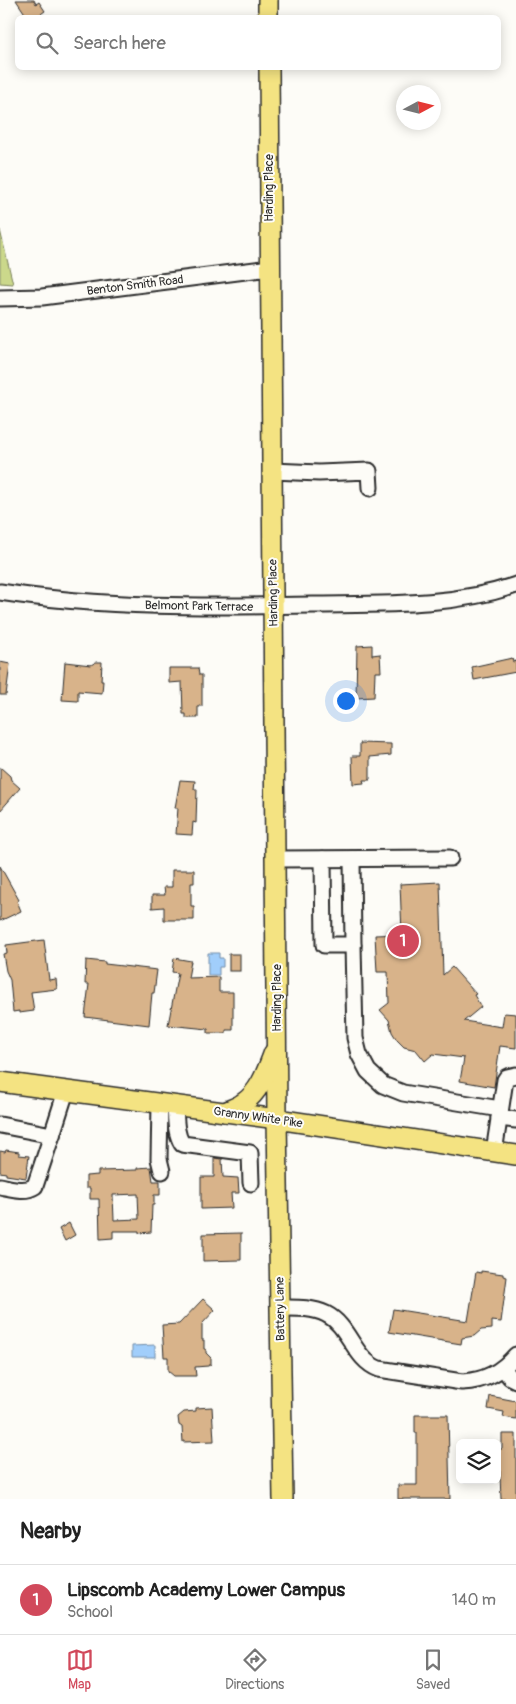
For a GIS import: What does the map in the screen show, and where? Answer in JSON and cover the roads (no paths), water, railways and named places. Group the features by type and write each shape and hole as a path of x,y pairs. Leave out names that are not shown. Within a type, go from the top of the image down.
{"main road":[{"path":"268,0 268,15"},
{"name":"Harding Place","path":"269,70 277,1119"},
{"path":"226,1112 244,1103 253,1094 265,1075 277,1044"},
{"name":"Granny White Pike","path":"0,1082 277,1119 516,1155"},
{"name":"Battery Lane","path":"277,1119 283,1499"}],"street":[{"name":"Benton Smith Road","path":"0,298 42,297 270,268"},
{"path":"272,471 319,474 369,471 370,488"},
{"name":"Belmont Park Terrace","path":"0,592 58,600 122,605 169,607 273,606 422,603 453,600 496,592 516,585"},
{"path":"276,859 450,858"},
{"path":"323,859 324,945 353,945"},
{"path":"352,859 355,1038 359,1054 368,1070 384,1085 403,1093 500,1114 516,1120"},
{"path":"494,1152 505,1080 507,1076 516,1075"},
{"path":"0,1186 25,1190 35,1186 66,1091"},
{"path":"162,1171 159,1159 168,1104"},
{"path":"168,1104 182,1144 250,1153 251,1183"},
{"path":"0,1125 52,1135"},
{"path":"280,1308 312,1309 332,1317 340,1325 362,1358 379,1369 462,1382 481,1380 503,1368 516,1355"},
{"path":"503,1368 510,1377 516,1380"}],"water":[{"path":"208,953 219,953 219,958 223,958 223,967 219,967 219,975 208,975"},
{"path":"155,1345 155,1357 132,1357 132,1346"}],"place":[{"name":"Lipscomb Academy Lower Campus","path":"403,941"}]}
